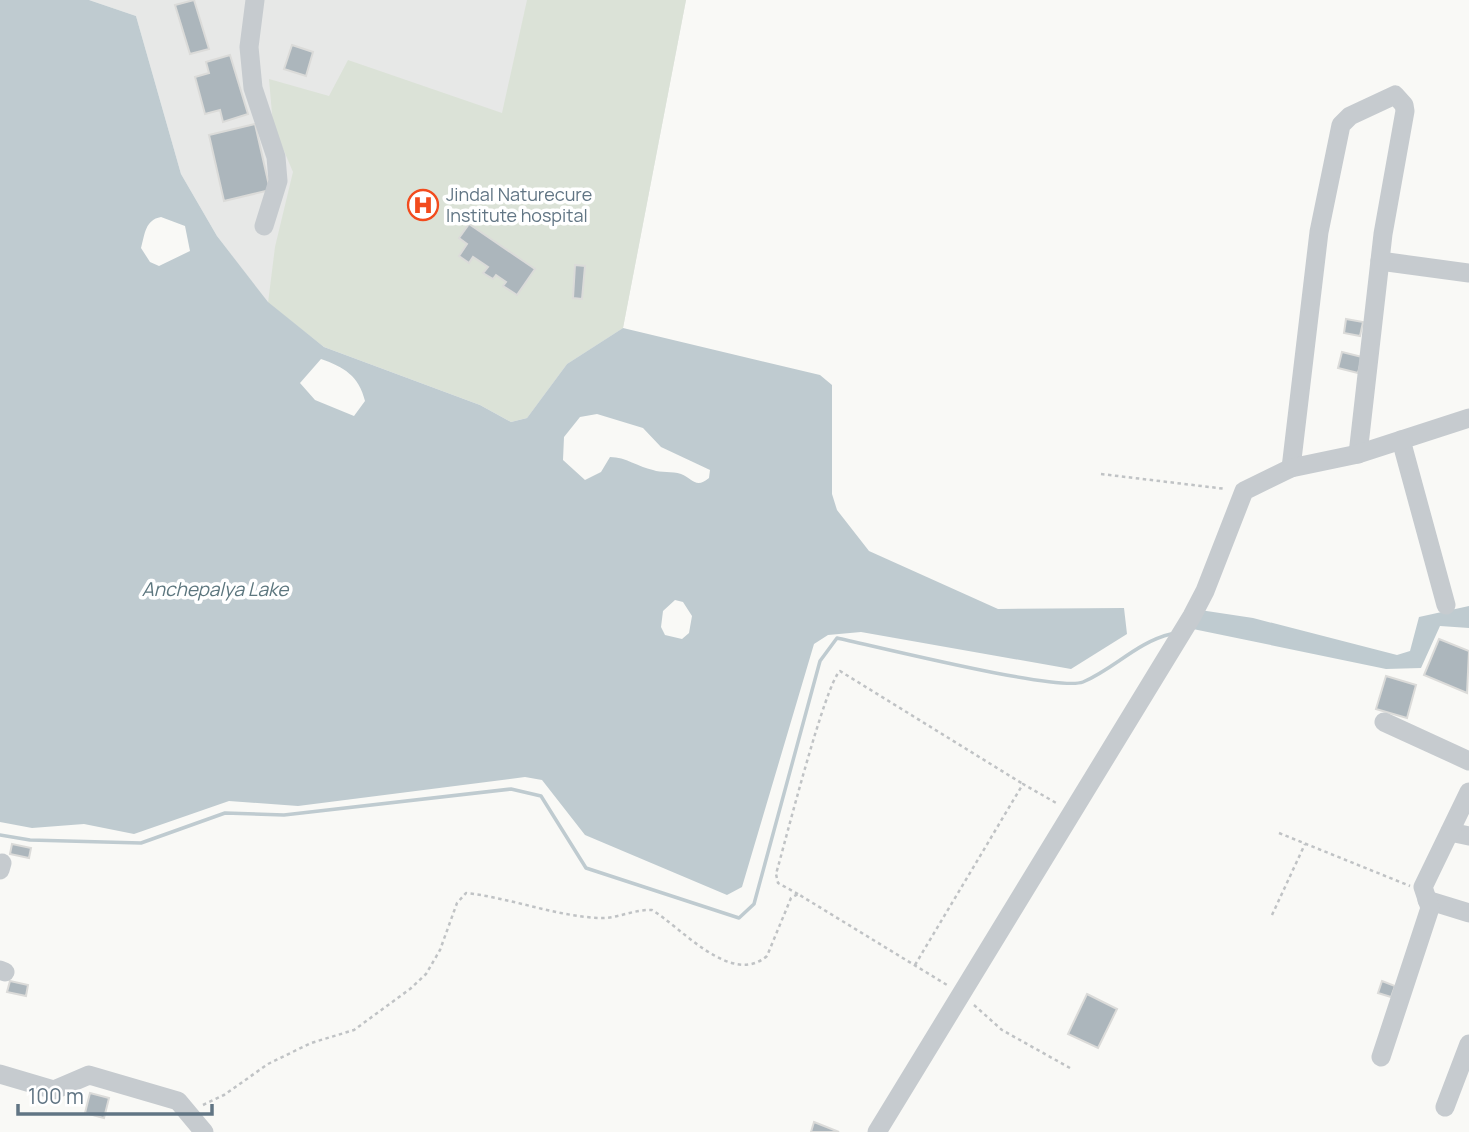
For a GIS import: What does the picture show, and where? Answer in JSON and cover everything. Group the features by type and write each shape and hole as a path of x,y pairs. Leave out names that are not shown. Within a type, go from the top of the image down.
{"street":[{"path":"255,0 249,47 253,88 276,157 278,181 264,226"},
{"path":"1291,468 1319,232 1341,125 1350,116 1395,95 1404,105 1405,111 1380,261 1358,454"},
{"path":"1380,261 1469,273"},
{"path":"877,1132 1182,632 1205,591 1244,491 1291,468 1358,454 1469,418"},
{"path":"1401,440 1446,604"},
{"path":"1384,722 1469,761"},
{"path":"1425,895 1460,834 1469,792"},
{"path":"1425,895 1469,913"},
{"path":"1381,1057 1430,908 1425,895"},
{"path":"1445,1107 1469,1044"},
{"path":"0,1074 54,1090 89,1075 178,1101 204,1132"}],"path":[{"path":"1101,474 1244,491"},
{"path":"1070,1068 1002,1030 961,994 778,883 776,874 825,703 840,671 1073,812"},
{"path":"915,965 1023,783"},
{"path":"1279,833 1425,895"},
{"path":"1272,915 1305,844"},
{"path":"187,1113 224,1095 268,1064 311,1043 354,1030 384,1009 426,974 440,950 457,903 466,893 592,917 652,910 710,954 739,964 760,962 767,956 791,898 798,894"}],"shaded area":[{"name":"Jindal Naturecure Institute hospital","path":"89,0 686,0 623,328 567,364 527,418 268,303 217,236 181,174 136,16"},
{"name":"Jindal Naturecure Institute hospital","path":"527,0 686,0 623,328 567,364 527,418 511,422 480,405 324,347 268,303 275,247 293,172 273,125 269,79 329,96 348,60 502,113"}],"water":[{"name":"Anchepalya Lake","path":"0,0 89,0 136,16 181,174 217,236 268,302 324,347 480,405 511,422 527,418 567,364 623,328 820,375 832,385 832,494 837,510 869,551 998,609 1124,608 1127,634 1071,669 861,632 828,635 814,644 742,887 727,895 585,835 542,780 525,777 298,806 229,801 134,834 84,824 32,828 0,822","holes":["161,217 185,226 190,251 159,266 150,262 141,248 146,228","321,359 337,365 355,379 365,401 354,416 315,400 300,383","597,414 643,428 661,447 710,470 709,478 698,483 681,474 656,471 610,457 601,472 585,480 563,460 564,437 580,417","675,600 683,602 692,616 689,633 682,639 665,635 661,627 663,611"]},
{"path":"1469,606 1469,628 1440,626 1421,668 1386,669 1193,629 1200,610 1253,618 1397,655 1410,651 1419,617"}],"building":[{"path":"194,0 209,49 190,54 175,5"},
{"path":"292,45 313,52 306,76 284,69"},
{"path":"230,55 248,114 223,122 220,110 205,114 195,77 209,73 206,62"},
{"path":"255,124 270,190 224,201 209,135"},
{"path":"469,224 535,269 517,295 503,286 506,282 496,275 493,279 483,273 488,267 473,257 469,263 459,256 467,244 459,238"},
{"path":"575,265 585,266 582,299 573,298"},
{"path":"1346,319 1363,322 1360,336 1344,333"},
{"path":"1342,352 1362,357 1358,373 1338,368"},
{"path":"1439,639 1469,651 1467,693 1424,675"},
{"path":"1386,676 1416,685 1407,718 1376,709"},
{"path":"12,844 31,848 29,858 10,854"},
{"path":"10,981 28,985 26,996 7,992"},
{"path":"1382,981 1395,986 1391,997 1378,993"},
{"path":"1087,994 1117,1009 1098,1048 1068,1034"},
{"path":"90,1093 109,1098 104,1118 85,1113"},
{"path":"814,1122 839,1132 811,1132"}],"waterway":[{"path":"0,835 30,840 141,843 225,813 284,815 511,789 541,796 586,868 739,918 754,904 820,661 837,638 1004,675 1067,683 1083,682 1094,677 1136,649 1171,634"}],"place":[{"name":"Jindal Naturecure Institute hospital","path":"423,205"}]}
